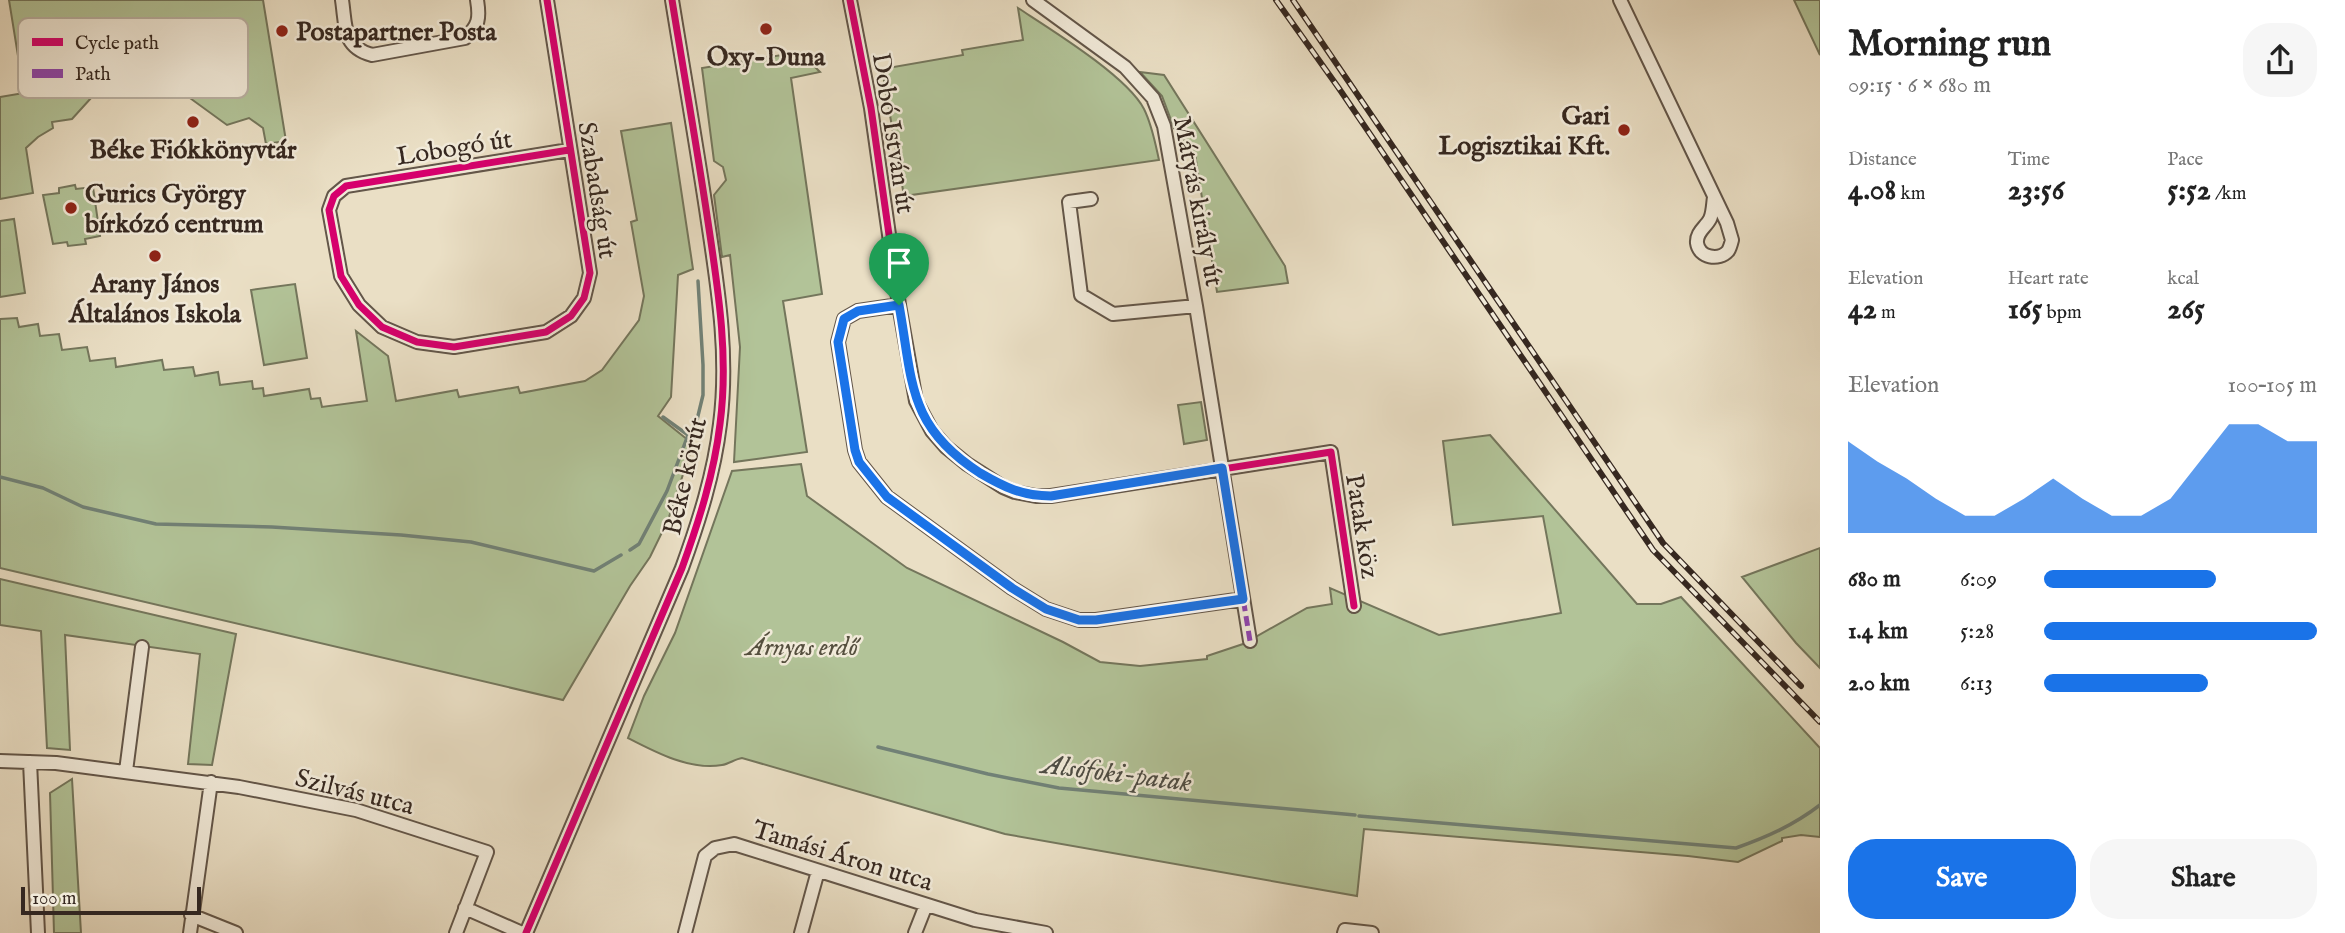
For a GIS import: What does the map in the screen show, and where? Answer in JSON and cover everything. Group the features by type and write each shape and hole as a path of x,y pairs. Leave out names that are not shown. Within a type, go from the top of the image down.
{"street":[{"path":"342,0 348,40 359,51 372,55 465,38 475,29 478,7"},
{"name":"Szabadság út","path":"346,186 334,196 329,210 341,276 359,304 382,327 416,342 454,347 545,331 571,316 584,298 590,273 548,0"},
{"name":"Béke körút","path":"524,933 682,568 704,506 720,422 723,376 722,315 672,0"},
{"name":"Dobó István út","path":"850,0 871,108 899,305 916,401 923,418 946,447 1003,487 1023,495 1051,496 1331,452"},
{"name":"Mátyás király út","path":"1033,0 1125,67 1153,98 1164,126 1250,641"},
{"path":"1620,0 1714,197"},
{"name":"Lobogó út","path":"346,186 569,150"},
{"path":"1091,199 1069,202 1082,295 1113,314 1196,306"},
{"path":"899,305 858,311 844,319 838,342 855,450 866,472 887,497 1012,588 1046,609 1064,616 1096,620 1243,599"},
{"name":"Patak köz","path":"1331,452 1354,606"},
{"path":"126,771 142,647"},
{"name":"Szilvás utca","path":"0,761 126,771 211,782 356,810 487,852 466,908"},
{"path":"30,762 38,933"},
{"path":"190,933 211,782"},
{"name":"Tamási Áron utca","path":"685,933 705,856 715,848 734,845 975,920 1016,930 1046,933"},
{"path":"801,933 818,871"},
{"path":"915,933 926,905"},
{"path":"456,933 466,908 524,933"},
{"path":"191,915 236,933"},
{"path":"1344,931 1372,933"}],"green space":[{"path":"9,0 263,0 286,141 266,144 263,128 249,118 227,125 190,98 248,98 248,18 18,18 18,56"},
{"path":"1794,0 1820,0 1820,55"},
{"path":"1018,8 1087,54 1135,96 1149,121 1159,160 904,196 882,69 963,55 962,50 1023,40"},
{"path":"800,52 820,72 791,78 822,294 783,301 807,452 734,462 740,347 730,255 722,257 714,195 726,180 723,167 714,161 702,68"},
{"path":"1140,72 1164,75 1285,266 1288,283 1217,292 1195,154 1174,128 1162,96"},
{"path":"18,94 18,98 91,98 72,119 52,122 53,128 26,148 33,193 0,199 0,97"},
{"path":"671,123 693,269 678,275 671,397 658,416 693,444 668,520 650,557 563,700 0,568 0,319 17,318 19,327 38,324 40,336 59,334 62,350 87,347 90,361 115,358 116,367 162,360 164,370 193,367 195,376 218,372 220,385 252,381 253,389 263,388 264,396 309,389 311,399 320,398 322,407 367,401 356,331 388,356 396,401 457,390 459,397 518,387 520,393 585,381 602,370 639,320 644,296 631,222 637,220 621,131"},
{"name":"Gurics György bírkózó centrum","path":"75,185 76,189 93,187 100,236 85,239 86,244 53,244 43,195 59,193 59,188"},
{"path":"14,219 25,293 0,297 0,221"},
{"path":"295,284 307,358 264,365 251,290"},
{"path":"1201,402 1207,440 1184,444 1178,405"},
{"name":"Árnyas erdő","path":"1490,435 1637,604 1661,604 1681,597 1820,748 1820,837 1801,835 1782,838 1782,841 1738,862 1364,829 1357,896 1005,834 742,758 710,766 686,763 628,738 644,696 675,633 732,471 801,464 807,496 907,568 1100,662 1140,666 1207,659 1207,656 1243,644 1307,608 1332,604 1330,588 1439,635 1561,613 1543,516 1453,525 1443,441"},
{"path":"1820,548 1820,668 1742,577"},
{"path":"0,579 236,634 212,765 188,764 200,654 65,635 70,750 47,748 41,631 0,625"},
{"path":"72,779 81,933 54,933 50,793"}],"waterway":[{"path":"630,550 639,544 667,491 688,435 696,424 703,395 698,281"},
{"path":"663,417 688,435"},
{"path":"0,477 43,488 83,507 156,524 272,527 471,542 594,571 621,555"},
{"name":"Alsófoki-patak","path":"878,747 1059,788 1355,815"},
{"name":"Alsófoki-patak","path":"1359,816 1736,848 1780,830 1820,805"}],"railway":[{"path":"1276,0 1653,550 1820,722"},
{"path":"1293,0 1663,543 1801,686"}],"marked path":[{"path":"899,305 858,311 844,319 838,342 855,450 859,462 887,497 1012,588 1046,609 1079,620 1096,620 1243,599"},
{"path":"1222,468 1250,641"}],"cycle path":[{"path":"547,0 590,273 584,298 571,316 546,332 454,347 417,342 382,327 359,305 341,276 329,210 334,196 346,186 569,150"},
{"path":"526,933 682,568 705,497 717,443 723,373 719,297 672,0"},
{"path":"850,0 871,108 899,305 916,401 932,431 967,464 1003,487 1036,496 1051,496 1331,452 1354,606"}],"place":[{"name":"Oxy-Duna","path":"766,29"},
{"name":"Postapartner Posta","path":"282,31"},
{"name":"Béke Fiókkönyvtár","path":"193,122"},
{"name":"Gari Logisztikai Kft.","path":"1624,130"},
{"name":"Gurics György bírkózó centrum","path":"71,208"},
{"name":"Arany János Általános Iskola","path":"155,256"}],"route":[{"path":"899,305 916,401 923,418 946,447 1003,487 1023,495 1051,496 1222,468 1243,599 1096,620 1079,620 1064,616 1046,609 1012,588 887,497 859,462 855,450 838,342 844,319 858,311 899,305"}]}
